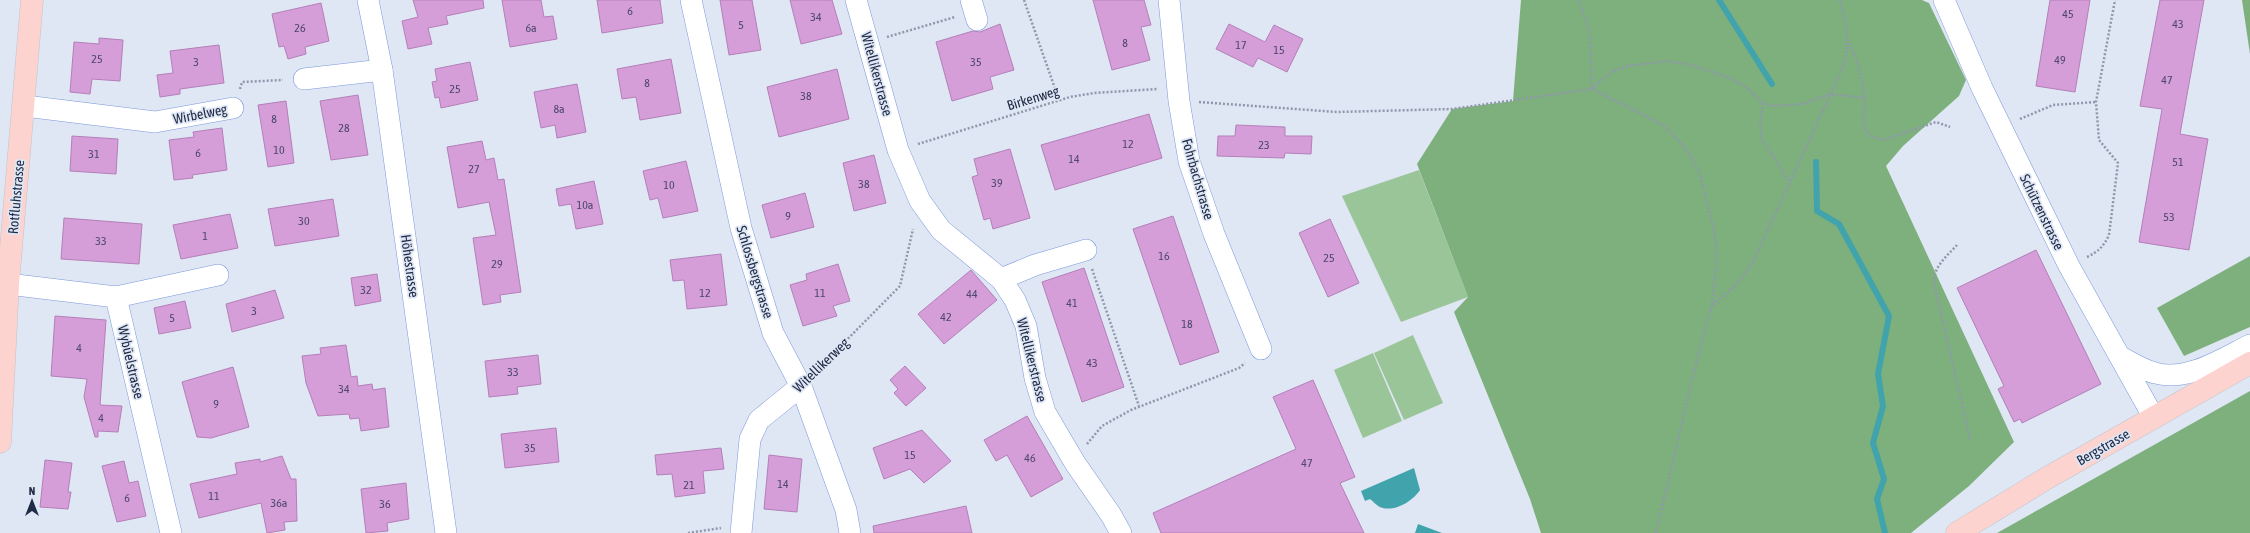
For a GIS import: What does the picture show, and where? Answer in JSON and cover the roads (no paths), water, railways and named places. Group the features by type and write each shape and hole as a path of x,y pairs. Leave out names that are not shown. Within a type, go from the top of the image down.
{"main road":[{"name":"Rotfluhstrasse","path":"0,442 8,284 25,106 32,0"},
{"name":"Bergstrasse","path":"1957,533 2033,487 2250,363"}],"street":[{"name":"Höhestrasse","path":"368,0 382,70 446,533"},
{"name":"Schlossbergstrasse","path":"690,0 741,228 773,333 801,386 846,510 850,533"},
{"name":"Witellikerstrasse","path":"856,0 898,150 920,201 941,230 1001,279 1016,300 1026,326 1035,378 1044,412 1078,467 1111,515 1121,533"},
{"path":"971,0 977,20"},
{"name":"Fohrbachstrasse","path":"1169,0 1178,94 1189,161 1214,234 1261,349"},
{"name":"Schützenstrasse","path":"1944,0 1982,88 2069,266 2154,418"},
{"path":"304,79 382,70"},
{"name":"Wirbelweg","path":"25,106 155,122 233,108"},
{"path":"1001,279 1035,264 1086,250"},
{"path":"8,284 116,297 218,275"},
{"name":"Wybüelstrasse","path":"116,297 171,533"},
{"path":"2121,357 2155,373 2175,376 2216,362 2250,345"},
{"name":"Witellikerweg","path":"741,529 747,482 750,439 759,420 801,386"}],"water":[{"path":"1414,468 1420,490 1408,502 1397,507 1385,508 1379,506 1370,499 1365,501 1361,491"},
{"path":"1418,524 1442,533 1415,533"}],"waterway":[{"path":"1719,0 1772,84"},
{"path":"1816,162 1817,211 1839,224 1889,316 1878,374 1883,406 1873,443 1884,479 1877,499 1885,533"}]}
